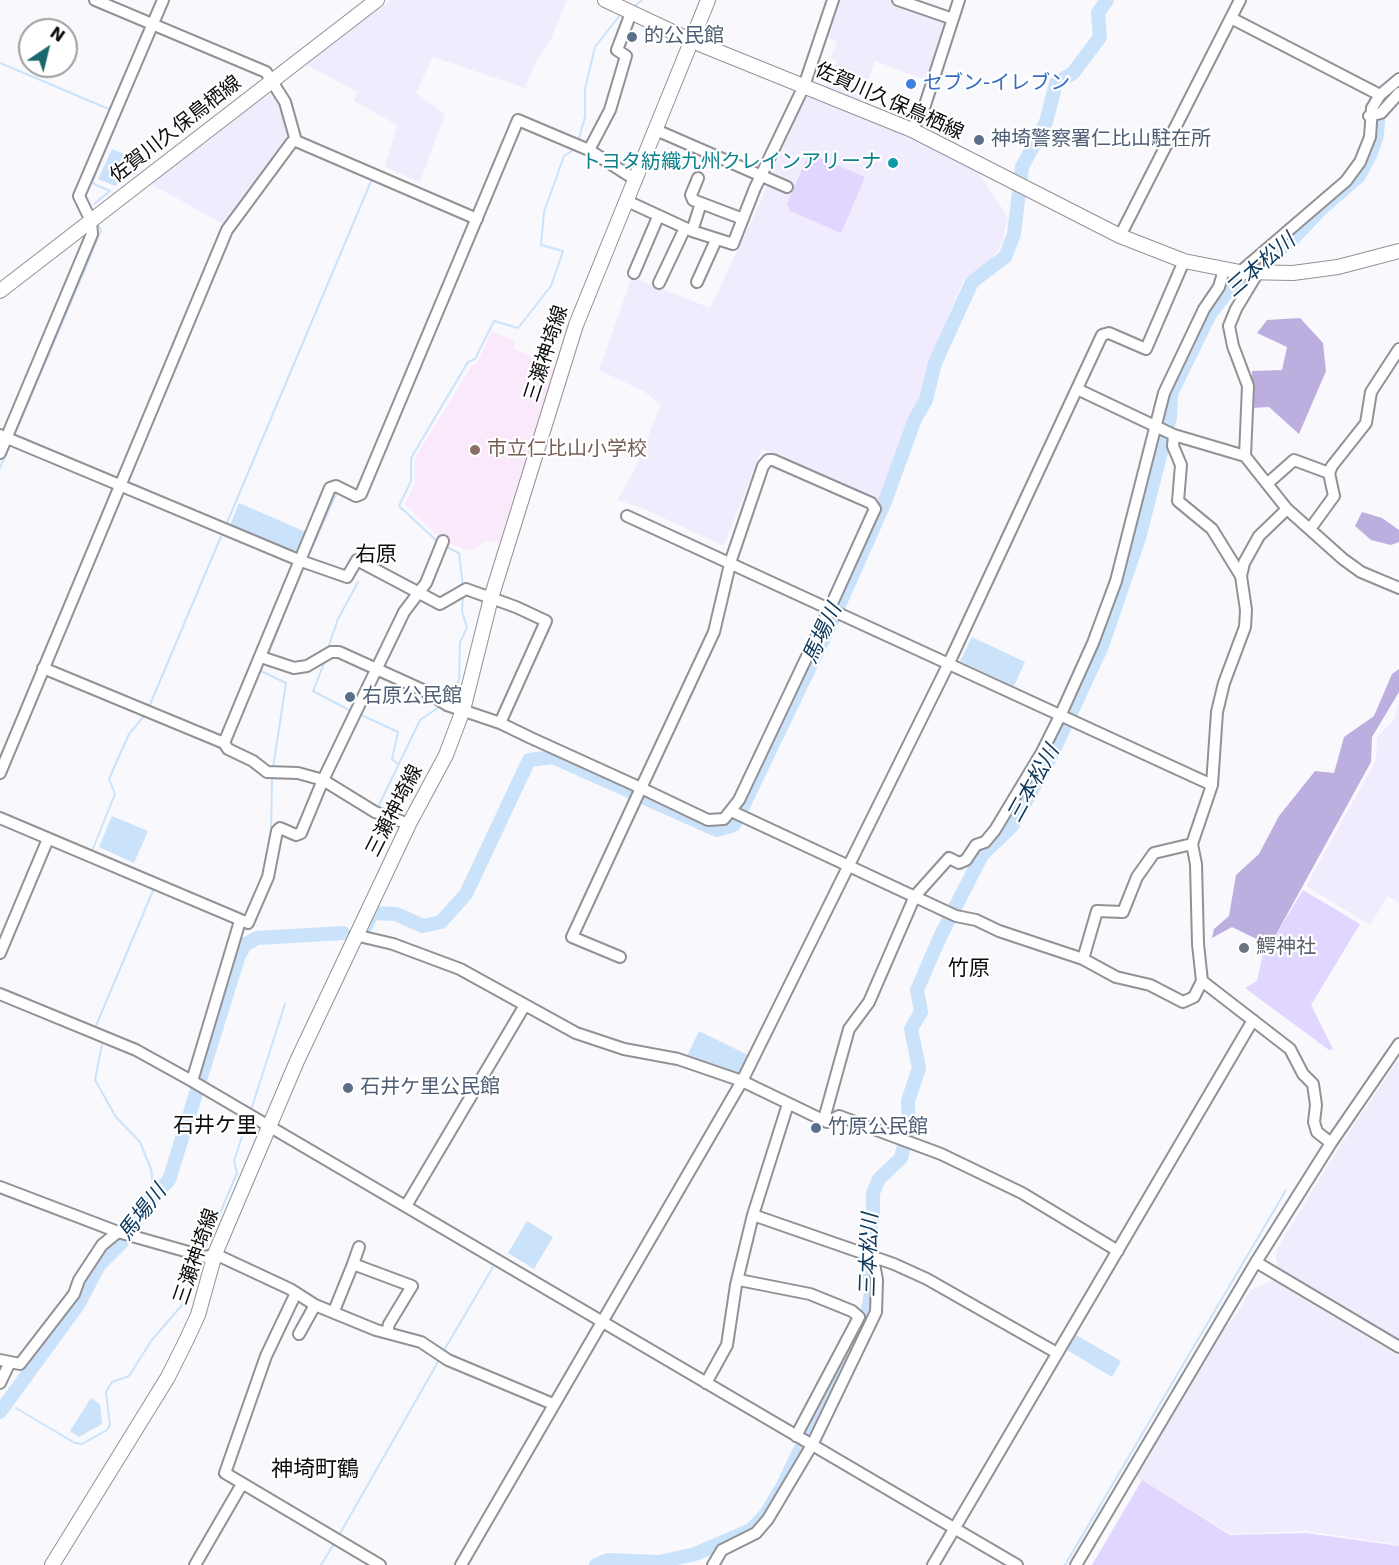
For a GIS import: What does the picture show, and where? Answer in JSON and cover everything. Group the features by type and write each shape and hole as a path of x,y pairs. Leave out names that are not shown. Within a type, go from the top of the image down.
{"main road":[{"name":"佐賀川久保鳥栖線","path":"0,291 376,0"},
{"name":"佐賀川久保鳥栖線","path":"605,0 692,41 912,130 1120,236 1184,261 1224,270 1257,274 1293,273 1338,267 1399,251"},
{"name":"三瀬神埼線","path":"52,1565 168,1377 198,1315 206,1255 262,1123 409,824 446,755 463,710 491,598 576,325 708,0"}],"street":[{"path":"95,0 266,72 273,79 276,91 285,102 296,141"},
{"path":"0,453 3,436 93,234 91,221 79,196 163,0"},
{"path":"627,201 658,217 716,240 733,244 804,86 833,0"},
{"path":"898,0 953,19"},
{"path":"912,130 925,105 951,31 959,0"},
{"path":"1120,236 1239,0"},
{"path":"581,147 610,110 626,56 617,50 631,13"},
{"path":"1231,18 1380,94"},
{"path":"1240,272 1346,181 1360,162 1370,137 1370,116 1380,94 1399,79"},
{"path":"1370,116 1381,113 1399,93"},
{"path":"224,743 330,488 336,486 356,496 361,494 518,120 581,147 636,180"},
{"path":"656,130 787,187"},
{"path":"0,773 227,230 292,142 296,141 477,219"},
{"path":"698,178 692,198 743,219"},
{"path":"658,283 701,203"},
{"path":"634,273 658,217"},
{"path":"697,282 716,240"},
{"path":"461,1565 742,1081 948,665 1105,333 1143,349 1149,346 1184,261"},
{"path":"824,1119 849,1029 869,1002 915,896 949,858 959,863 966,860 976,845 985,842 995,830 1042,752 1060,716 1093,643 1116,581 1157,428 1164,393 1204,309 1219,287 1224,270"},
{"path":"1245,456 1248,386 1233,346 1229,326 1236,309 1257,274"},
{"path":"1310,529 1334,496 1329,473 1366,423 1371,392 1399,349"},
{"path":"1077,389 1174,435 1245,456 1287,509 1361,573 1399,588"},
{"path":"1174,435 1173,446 1181,465 1178,501 1212,529 1241,576"},
{"path":"3,436 301,561 347,578 357,560 417,594 440,604 466,589 546,621 500,723"},
{"path":"261,657 294,668 307,666 331,652 339,652 425,691 443,703 500,723 641,788 708,820 724,819 739,800 829,610 875,509 871,504 768,460 756,487 731,560 732,566 714,632 641,788 572,936 620,957"},
{"path":"1268,483 1294,460 1329,473"},
{"path":"731,811 951,913 1083,959 1116,977 1150,986 1183,1002 1194,997 1202,981 1198,944 1196,864 1192,844 1212,785 1217,712 1224,683 1245,627 1241,576 1244,563 1259,536 1287,509"},
{"path":"627,516 1212,785"},
{"path":"0,818 248,923 251,921 268,877 277,831 280,828 296,835 301,833 323,780 376,669 404,612 426,583 443,541"},
{"path":"43,668 224,743 228,749 272,773 298,774 323,780 375,812 409,824"},
{"path":"0,953 48,839"},
{"path":"1083,959 1097,911 1123,912 1137,877 1154,853 1192,844"},
{"path":"192,1081 240,921"},
{"path":"355,935 393,944 460,969 576,1033 624,1048 678,1059 742,1081 827,1122 839,1116 962,1164 1022,1193 1118,1251"},
{"path":"1202,981 1290,1049 1303,1074 1313,1084 1316,1105 1314,1122 1317,1132 1331,1143"},
{"path":"0,994 136,1050 192,1081 1017,1565"},
{"path":"406,1206 525,1005"},
{"path":"933,1565 1253,1020"},
{"path":"1076,1565 1256,1262 1331,1143 1399,1044"},
{"path":"706,1383 727,1345 736,1285 753,1215 788,1104"},
{"path":"0,1187 118,1232 206,1255 376,1330 421,1342 448,1360 553,1404"},
{"path":"753,1215 927,1279 1057,1353"},
{"path":"0,1383 5,1361 20,1364 74,1294 79,1280 102,1245 118,1232"},
{"path":"334,1311 359,1247"},
{"path":"713,1565 722,1550 756,1533 768,1519 812,1445 876,1312 877,1280 873,1258"},
{"path":"1256,1262 1399,1347"},
{"path":"352,1264 412,1286 389,1324 387,1332"},
{"path":"739,1280 810,1294 852,1311 859,1317 796,1436"},
{"path":"296,1293 266,1356 225,1473 380,1565"},
{"path":"299,1334 315,1305"},
{"path":"195,1565 243,1484"}],"shaded area":[{"path":"390,0 567,0 551,39 537,59 525,88 433,57 416,93 445,114 420,182 385,167 397,125 354,101 357,92 305,64"},
{"path":"837,0 891,0 946,20 949,23 926,80 875,61 861,101 827,87 837,61 831,58 837,41 825,36"},
{"path":"266,92 282,103 291,137 225,225 149,183"},
{"path":"803,95 890,129 978,172 1008,217 1002,243 992,260 964,279 931,357 923,388 879,500 762,449 724,546 642,508 617,500 633,473 661,405 645,392 599,370 632,277 710,308 759,205"},
{"path":"809,153 865,177 841,233 790,211 787,204"},
{"path":"1300,318 1323,343 1326,371 1299,434 1269,407 1251,408 1252,371 1282,370 1287,347 1257,333 1267,320"},
{"name":"市立仁比山小学校","path":"492,331 514,341 515,349 555,368 499,542 486,541 470,551 443,541 405,504 415,483 415,458 471,367 477,363"},
{"path":"1362,512 1382,518 1399,530 1399,542 1391,545 1371,540 1355,526"},
{"path":"1399,669 1399,692 1372,737 1371,762 1274,938 1265,943 1232,927 1212,938 1214,929 1229,916 1236,875 1259,854 1279,816 1315,771 1334,773 1344,737 1374,716 1392,674"},
{"path":"1399,701 1399,903 1388,896 1370,925 1306,886 1376,760 1377,737 1394,720"},
{"path":"1303,890 1360,924 1311,1005 1333,1049 1329,1050 1245,988 1257,981 1265,943 1274,938"},
{"path":"1399,1059 1399,1340 1277,1268 1276,1250 1341,1144"},
{"path":"1273,1280 1399,1356 1399,1545 1306,1531 1231,1534 1135,1476 1214,1343 1238,1312 1250,1290"},
{"path":"1142,1480 1230,1535 1306,1533 1399,1546 1399,1565 1092,1565"}],"water":[{"path":"112,149 144,162 115,186 98,179"},
{"path":"239,503 306,532 297,554 230,525"},
{"path":"972,637 1025,662 1014,686 960,661"},
{"path":"112,816 148,831 134,863 99,847"},
{"path":"699,1031 750,1056 741,1074 687,1056"},
{"path":"527,1221 553,1237 534,1269 508,1253"},
{"path":"1076,1335 1121,1361 1112,1377 1067,1350"},
{"path":"91,1398 100,1404 102,1424 79,1437 70,1431"}],"waterway":[{"path":"635,6 642,0"},
{"name":"馬場川","path":"366,926 372,913 396,914 423,926 441,922 466,894 529,760 553,757 717,830 734,825 833,619 884,504 915,419 926,400 935,363 972,282 1005,257 1014,234 1022,167 1046,122 1056,83 1073,73 1100,37 1098,13 1107,0"},
{"path":"578,142 585,117 585,89 595,47 620,15"},
{"path":"0,63 111,110"},
{"path":"94,204 110,191 92,183 136,76"},
{"name":"三本松川","path":"596,1565 608,1560 659,1562 695,1554 751,1530 766,1514 782,1487 868,1310 871,1293 866,1254 873,1216 873,1193 879,1179 901,1158 909,1126 908,1101 919,1068 911,1029 921,1012 917,990 940,937 982,855 1012,826 1052,754 1102,646 1139,538 1170,417 1171,394 1210,314 1233,285 1291,241 1320,210 1359,176 1377,135 1379,108 1399,87"},
{"path":"439,543 399,506 411,481 411,458 468,362 475,359 494,321 518,328 551,286 563,251 541,245 544,212 564,156 576,148"},
{"path":"226,525 372,179"},
{"path":"14,436 101,230 99,226"},
{"path":"0,468 10,444"},
{"path":"307,559 336,494"},
{"path":"149,707 222,534"},
{"path":"444,546 459,553 463,587"},
{"path":"267,657 303,568"},
{"path":"328,648 338,619 358,582"},
{"path":"447,702 459,680 460,642 467,628 462,611 463,596"},
{"path":"325,661 313,691 351,711"},
{"path":"264,662 261,671 286,683 273,768"},
{"path":"379,805 420,720 442,705"},
{"path":"359,714 398,732 392,759 398,764"},
{"path":"145,715 129,734 109,779 115,794 92,851 148,875"},
{"path":"271,837 272,777"},
{"path":"97,1029 95,1028 155,886"},
{"name":"馬場川","path":"0,1412 78,1305 99,1265 122,1242 148,1202 169,1180 239,955 246,944 257,938 343,933"},
{"path":"251,1110 285,1004"},
{"path":"103,1039 95,1080 116,1117 140,1142 151,1169 154,1191 148,1202"},
{"path":"203,1253 237,1173 234,1161 248,1118"},
{"path":"1065,1565 1286,1190"},
{"path":"16,1408 75,1443 82,1444 107,1430 110,1425 106,1392 112,1382 129,1376 151,1341 189,1297 201,1258"},
{"path":"443,1352 493,1267"},
{"path":"338,1537 439,1360"},
{"path":"321,1565 335,1542"}],"place":[{"name":"的公民館","path":"632,37"},
{"name":"セブン-イレブン","path":"911,84"},
{"name":"神埼警察署仁比山駐在所","path":"979,140"},
{"name":"トヨタ紡織九州クレインアリーナ","path":"893,163"},
{"name":"市立仁比山小学校","path":"475,450"},
{"name":"右原公民館","path":"350,697"},
{"name":"鰐神社","path":"1244,948"},
{"name":"石井ケ里公民館","path":"348,1088"},
{"name":"竹原公民館","path":"816,1128"}],"district":[{"name":"右原","path":"376,556"},
{"name":"竹原","path":"969,970"},
{"name":"石井ケ里","path":"215,1127"},
{"name":"神埼町鶴","path":"315,1470"}]}
